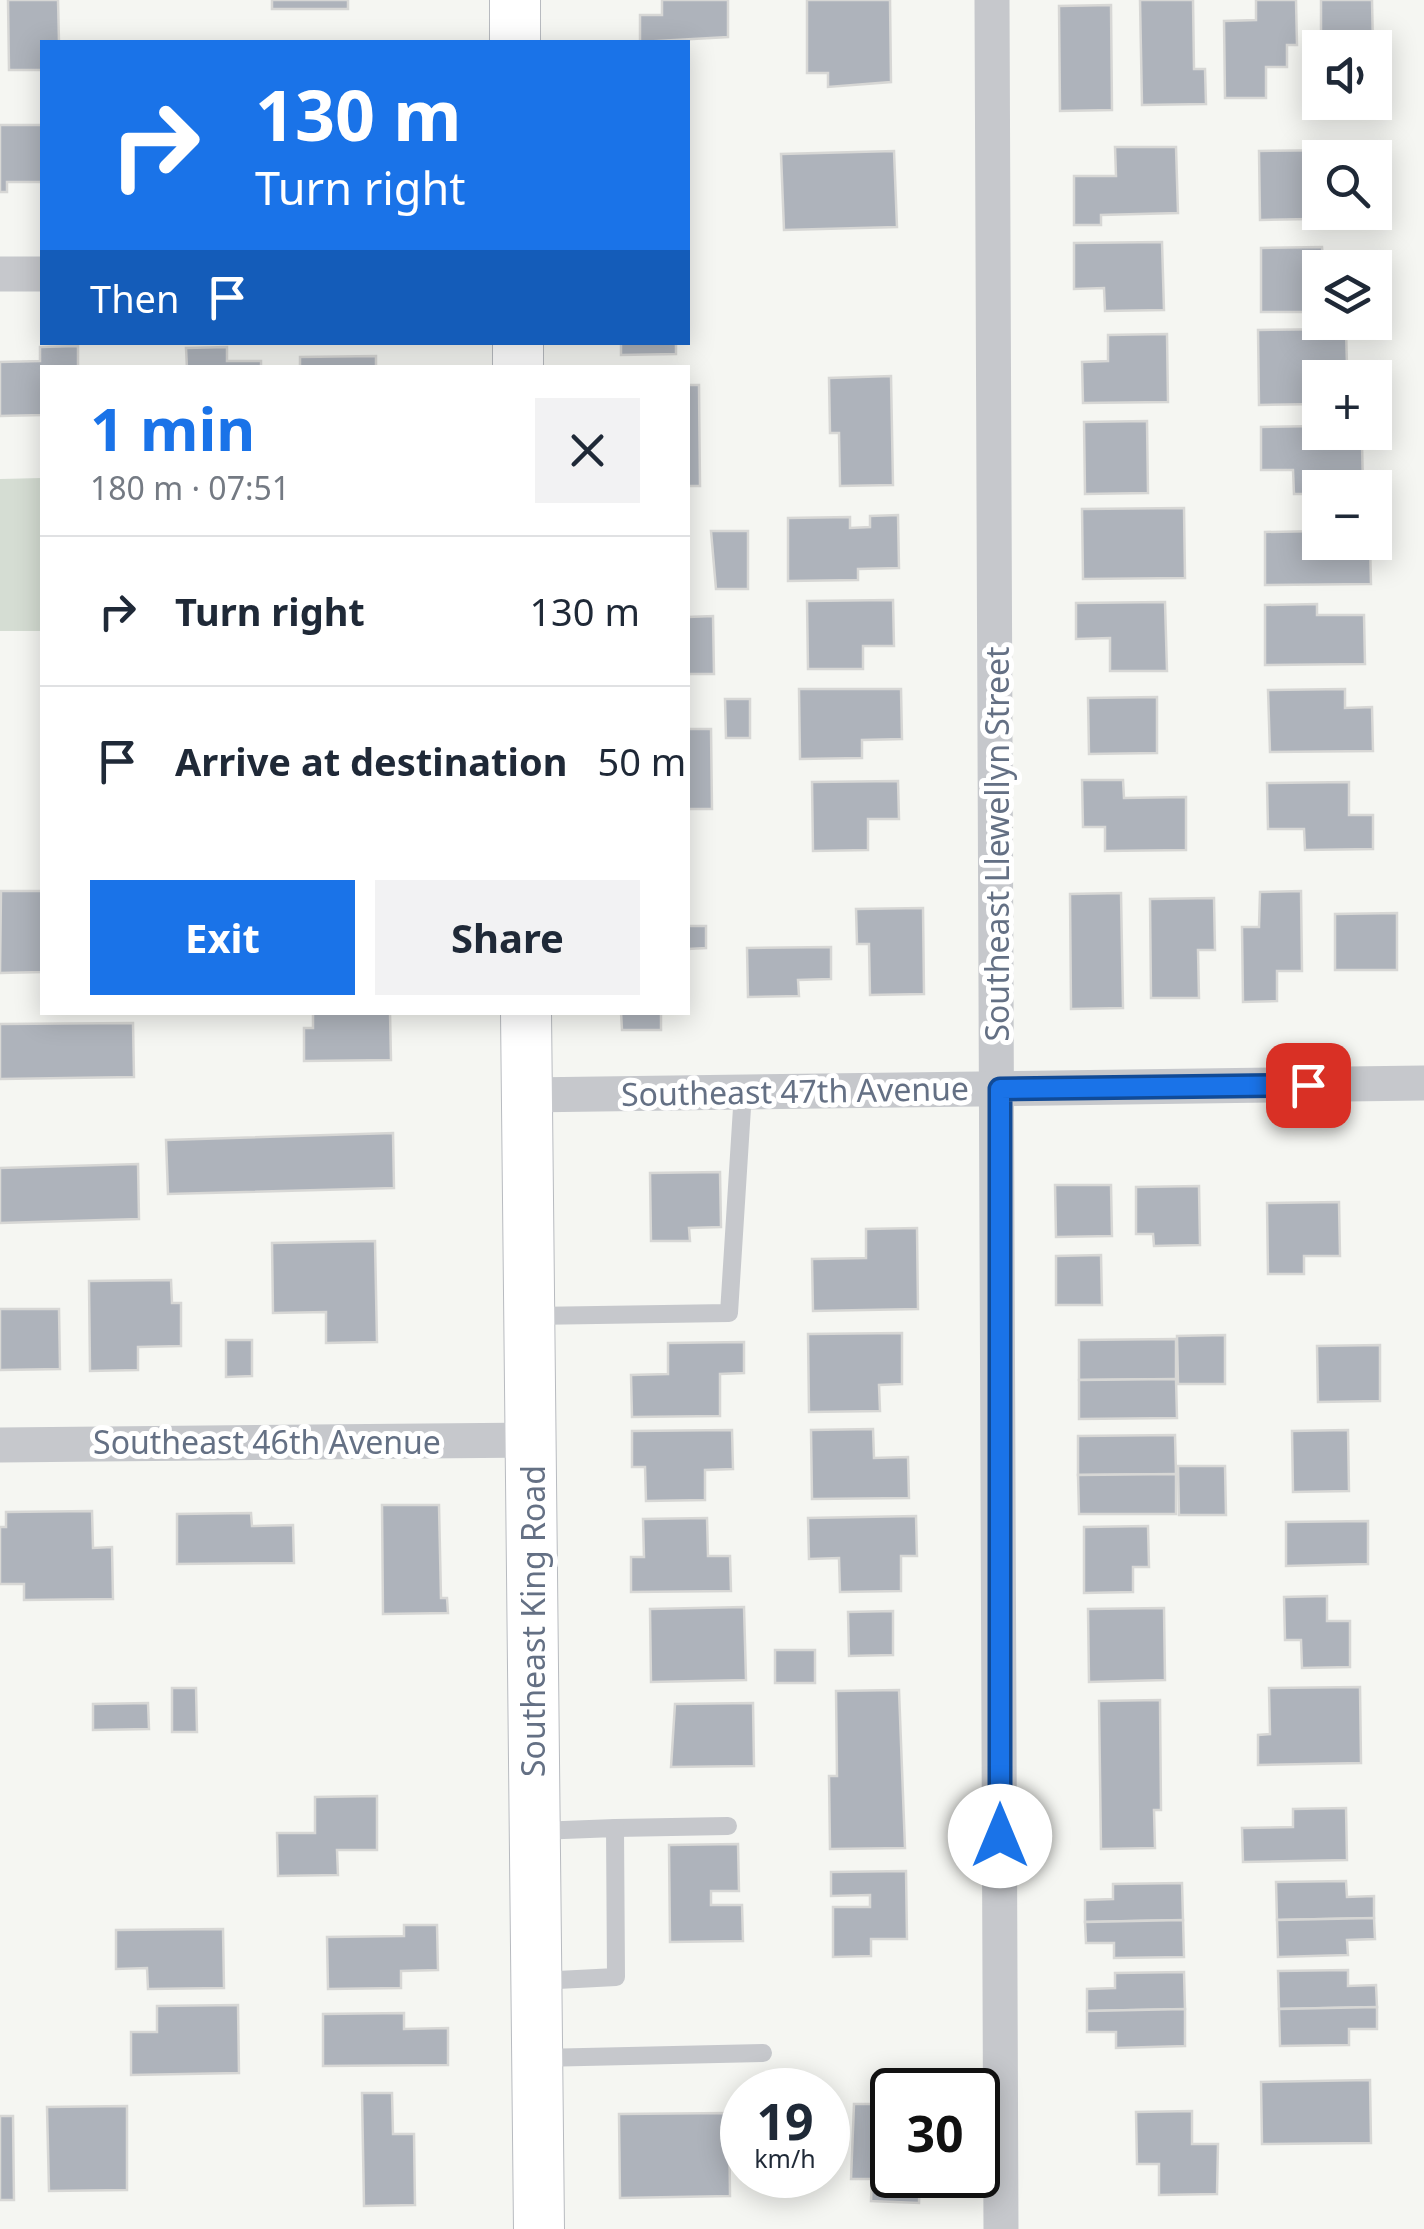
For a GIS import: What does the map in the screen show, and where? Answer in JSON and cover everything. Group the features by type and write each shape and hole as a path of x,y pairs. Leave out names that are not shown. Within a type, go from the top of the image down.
{"main road":[{"path":"515,0 515,40"},
{"name":"Southeast King Road","path":"526,1015 539,2229"}],"street":[{"name":"Southeast Llewellyn Street","path":"992,0 1000,1089 1000,2229"},
{"path":"0,274 40,274"},
{"name":"Southeast 47th Avenue","path":"526,1095 1424,1083"},
{"name":"Southeast 46th Avenue","path":"0,1445 533,1440"}],"lane":[{"path":"531,1316 729,1314 743,1092"},
{"path":"536,1831 728,1826"},
{"path":"537,1981 616,1977 615,1828"},
{"path":"538,2058 763,2053"}],"shaded area":[{"path":"40,478 40,631 0,631 0,479"}],"building":[{"path":"8,0 58,0 59,40 40,40 40,70 9,70"},
{"path":"272,0 348,0 348,9 272,9"},
{"path":"662,0 728,0 728,37 640,40 640,15 662,15"},
{"path":"807,0 890,0 891,82 828,87 828,73 807,73"},
{"path":"1140,0 1193,0 1194,69 1205,69 1206,104 1142,105"},
{"path":"1256,0 1296,0 1297,45 1287,45 1287,67 1266,67 1266,98 1225,98 1224,21 1256,20"},
{"path":"1321,0 1372,0 1373,30 1321,30"},
{"path":"1111,5 1112,110 1060,111 1059,6"},
{"path":"0,125 40,125 40,182 7,182 7,192 0,192"},
{"path":"1115,147 1176,147 1178,213 1101,215 1101,225 1074,225 1074,176 1116,176"},
{"path":"894,151 897,227 784,230 781,154"},
{"path":"1259,151 1302,151 1302,219 1260,220"},
{"path":"1162,242 1164,310 1105,311 1104,288 1074,289 1074,243"},
{"path":"1322,247 1322,250 1302,250 1302,312 1261,312 1261,248"},
{"path":"1258,330 1302,330 1302,340 1346,340 1347,360 1302,360 1302,404 1259,405"},
{"path":"1167,334 1168,402 1083,403 1082,362 1108,361 1108,335"},
{"path":"621,345 676,345 676,354 621,355"},
{"path":"78,346 78,365 40,365 40,415 0,416 0,362 40,361 40,347"},
{"path":"227,347 227,361 261,361 261,365 187,365 186,348"},
{"path":"376,356 376,365 300,365 300,357"},
{"path":"891,376 893,485 840,486 839,433 830,433 829,378"},
{"path":"690,385 699,385 700,486 690,486"},
{"path":"1147,421 1148,493 1085,494 1084,422"},
{"path":"1302,426 1302,450 1362,450 1363,470 1302,470 1302,494 1294,494 1293,470 1261,470 1261,427"},
{"path":"1184,508 1185,578 1083,579 1082,509"},
{"path":"898,515 899,568 858,569 858,580 788,581 788,518 850,517 850,528 870,527 870,516"},
{"path":"711,531 748,531 748,589 716,589"},
{"path":"1302,531 1302,560 1370,560 1371,584 1265,585 1265,532"},
{"path":"893,600 894,646 863,646 863,669 808,669 807,601"},
{"path":"1165,602 1167,671 1110,671 1110,638 1076,639 1076,603"},
{"path":"1317,604 1317,615 1364,615 1365,664 1265,665 1265,605"},
{"path":"713,616 714,674 690,674 690,617"},
{"path":"799,689 901,689 902,739 862,740 862,758 800,759"},
{"path":"1345,689 1345,708 1372,707 1373,751 1270,752 1268,690"},
{"path":"1157,697 1157,753 1089,754 1088,698"},
{"path":"725,699 750,699 750,738 726,738"},
{"path":"690,729 711,729 712,809 690,809"},
{"path":"1082,780 1123,780 1124,798 1186,797 1186,850 1105,851 1105,827 1083,827"},
{"path":"898,781 899,819 868,819 868,850 813,851 812,782"},
{"path":"1349,782 1349,815 1373,815 1373,849 1305,850 1304,829 1268,829 1267,783"},
{"path":"1,891 40,891 40,972 0,973"},
{"path":"1301,891 1302,971 1277,971 1277,1001 1243,1002 1242,927 1259,927 1260,892"},
{"path":"1121,893 1123,1008 1071,1009 1070,894"},
{"path":"1214,898 1215,950 1198,950 1199,998 1151,998 1150,899"},
{"path":"923,908 924,994 870,995 869,944 857,944 856,909"},
{"path":"1397,913 1397,970 1335,970 1335,914"},
{"path":"690,926 706,926 706,948 690,949"},
{"path":"831,947 831,979 798,980 799,996 748,997 747,948"},
{"path":"313,1015 390,1015 391,1060 304,1061 304,1028 313,1028"},
{"path":"621,1015 661,1015 661,1030 622,1030"},
{"path":"133,1023 134,1077 0,1079 0,1024"},
{"path":"393,1133 394,1188 168,1194 166,1140"},
{"path":"138,1164 139,1219 0,1223 0,1168"},
{"path":"720,1172 721,1227 689,1228 690,1241 651,1241 650,1173"},
{"path":"1055,1185 1111,1185 1112,1236 1056,1237"},
{"path":"1199,1186 1200,1245 1154,1246 1153,1234 1136,1234 1136,1187"},
{"path":"1339,1202 1340,1256 1304,1256 1304,1274 1268,1274 1267,1203"},
{"path":"917,1228 918,1309 813,1311 812,1259 866,1258 866,1229"},
{"path":"375,1241 377,1342 326,1343 326,1312 273,1313 272,1243"},
{"path":"1101,1255 1102,1305 1056,1305 1056,1256"},
{"path":"171,1280 172,1303 181,1303 181,1346 138,1347 138,1370 90,1371 89,1281"},
{"path":"0,1309 59,1309 60,1369 0,1370"},
{"path":"902,1333 902,1384 879,1385 880,1411 809,1412 808,1334"},
{"path":"1225,1335 1225,1384 1178,1384 1177,1336"},
{"path":"1176,1339 1176,1379 1079,1380 1079,1340"},
{"path":"226,1340 252,1340 252,1376 226,1377"},
{"path":"744,1342 744,1373 720,1374 720,1416 632,1417 631,1375 668,1374 668,1343"},
{"path":"1380,1345 1380,1401 1318,1402 1317,1346"},
{"path":"1176,1379 1177,1418 1079,1419 1079,1380"},
{"path":"873,1429 874,1458 908,1457 909,1498 812,1499 811,1430"},
{"path":"732,1430 733,1469 705,1470 705,1500 646,1501 645,1467 632,1467 632,1431"},
{"path":"1348,1430 1349,1491 1293,1492 1292,1431"},
{"path":"1175,1435 1176,1474 1078,1475 1078,1436"},
{"path":"1178,1466 1225,1466 1226,1515 1179,1515"},
{"path":"1176,1474 1176,1514 1079,1514 1078,1475"},
{"path":"382,1505 439,1505 441,1598 447,1598 448,1613 383,1614"},
{"path":"92,1511 93,1548 112,1547 113,1599 24,1600 24,1584 0,1584 0,1527 6,1527 6,1512"},
{"path":"251,1513 252,1526 293,1525 294,1563 177,1564 177,1514"},
{"path":"916,1516 917,1556 901,1556 901,1591 840,1592 839,1558 809,1559 808,1518"},
{"path":"707,1518 708,1556 730,1556 731,1591 631,1592 631,1557 644,1557 643,1519"},
{"path":"1368,1521 1368,1564 1286,1566 1286,1522"},
{"path":"1148,1526 1149,1567 1133,1567 1133,1592 1084,1593 1084,1527"},
{"path":"1327,1596 1327,1621 1350,1621 1350,1667 1302,1668 1301,1640 1285,1640 1284,1597"},
{"path":"744,1607 746,1680 651,1682 650,1609"},
{"path":"1164,1608 1165,1680 1089,1682 1088,1609"},
{"path":"893,1611 893,1655 849,1656 848,1612"},
{"path":"775,1650 815,1650 815,1683 775,1683"},
{"path":"1360,1687 1361,1763 1258,1765 1258,1735 1270,1734 1269,1688"},
{"path":"172,1688 196,1688 197,1732 172,1732"},
{"path":"899,1690 905,1848 830,1849 829,1776 837,1776 836,1691"},
{"path":"1160,1700 1161,1810 1154,1810 1155,1848 1101,1849 1099,1701"},
{"path":"148,1703 149,1729 93,1730 93,1704"},
{"path":"753,1703 754,1766 671,1767 675,1704"},
{"path":"377,1796 377,1850 337,1850 338,1875 278,1876 277,1833 315,1833 315,1797"},
{"path":"1346,1808 1347,1860 1243,1862 1242,1828 1293,1827 1293,1809"},
{"path":"738,1844 739,1891 711,1891 711,1905 742,1905 743,1941 670,1942 669,1845"},
{"path":"906,1871 907,1939 871,1939 871,1956 833,1957 833,1907 870,1907 870,1895 831,1896 831,1872"},
{"path":"1346,1881 1347,1897 1374,1896 1374,1918 1277,1920 1276,1882"},
{"path":"1182,1883 1183,1920 1085,1922 1085,1900 1113,1899 1113,1884"},
{"path":"1374,1918 1375,1939 1347,1940 1348,1955 1278,1957 1277,1920"},
{"path":"1183,1920 1184,1957 1114,1958 1114,1943 1086,1943 1085,1922"},
{"path":"404,1925 437,1925 438,1970 401,1971 401,1988 328,1989 327,1937 404,1936"},
{"path":"223,1929 224,1988 148,1989 147,1968 116,1969 116,1930"},
{"path":"1348,1970 1348,1986 1376,1985 1377,2007 1279,2009 1278,1971"},
{"path":"1184,1972 1185,2009 1087,2011 1087,1989 1115,1988 1115,1973"},
{"path":"238,2005 239,2073 131,2075 131,2032 157,2032 157,2006"},
{"path":"1377,2007 1377,2029 1349,2029 1349,2045 1280,2046 1279,2009"},
{"path":"1185,2009 1185,2046 1116,2048 1116,2032 1087,2032 1087,2011"},
{"path":"404,2013 404,2029 448,2028 448,2065 323,2066 323,2014"},
{"path":"1370,2080 1371,2143 1262,2144 1261,2082"},
{"path":"362,2093 392,2093 393,2134 414,2134 415,2205 364,2206"},
{"path":"854,2104 870,2104 870,2179 851,2179"},
{"path":"127,2106 127,2190 49,2191 47,2107"},
{"path":"1192,2111 1192,2144 1218,2144 1217,2194 1159,2195 1159,2164 1137,2164 1136,2112"},
{"path":"720,2113 720,2196 620,2198 619,2114"},
{"path":"0,2116 13,2116 14,2200 0,2200"},
{"path":"871,2198 919,2198 919,2203"}],"route":[{"path":"1000,1836 1000,1089 1308,1085"}]}
